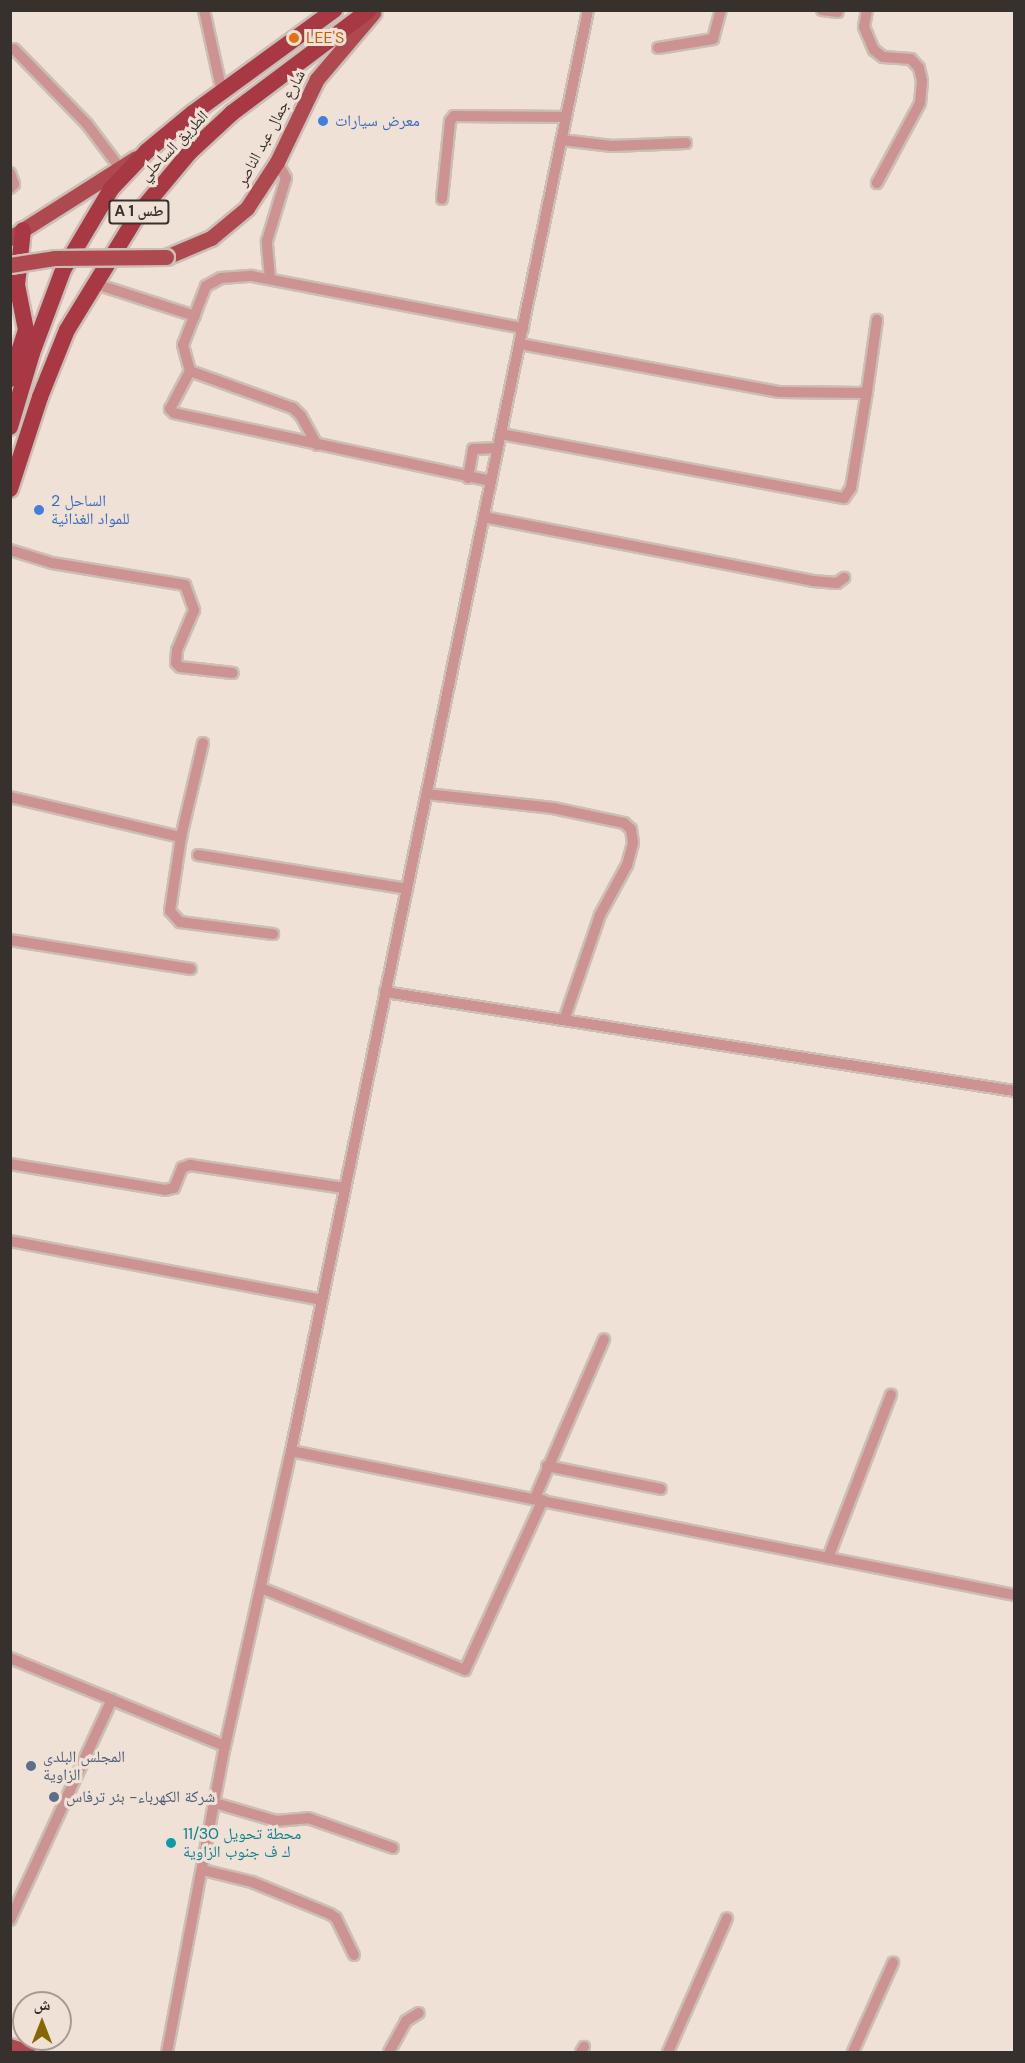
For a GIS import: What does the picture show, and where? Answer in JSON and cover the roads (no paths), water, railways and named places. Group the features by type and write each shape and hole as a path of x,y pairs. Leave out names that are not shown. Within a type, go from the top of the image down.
{"highway":[{"name":"الطريق الساحلي","path":"11,424 52,294 101,204 147,151 222,92 334,10"},
{"name":"الطريق الساحلي","path":"10,489 50,370 93,283 138,214 189,153 232,113 369,10"},
{"path":"17,234 17,285 26,330"},
{"path":"10,379 26,330 52,294"}],"main road":[{"name":"شارع جمال عبد الناصر","path":"10,265 55,258 166,257 194,248 237,218 277,162 317,79 375,10"},
{"path":"17,234 147,151"},
{"path":"10,2046 27,2052"}],"street":[{"path":"204,10 222,92"},
{"path":"168,2052 225,1746 291,1451 588,10"},
{"path":"658,48 713,39 721,10"},
{"path":"822,10 838,12"},
{"path":"867,10 864,27 874,50 883,57 911,59 919,68 922,81 921,103 876,183"},
{"path":"14,49 87,124 120,168"},
{"path":"442,199 450,121 454,116 566,117"},
{"path":"562,140 612,146 686,143"},
{"path":"270,279 267,241 271,216 286,177 277,162"},
{"path":"10,173 14,184 10,188"},
{"path":"491,481 468,478 174,413 170,409 171,402 190,371 183,345 206,286 213,280 252,276 523,328"},
{"path":"93,283 195,316"},
{"path":"501,434 844,498 851,488 877,320"},
{"path":"520,344 780,393 829,395 867,391"},
{"path":"190,371 293,408 302,416 317,445"},
{"path":"468,478 473,449 498,447"},
{"path":"484,517 813,581 837,583 844,578"},
{"path":"10,550 61,565 185,585 194,610 177,650 176,663 180,667 232,673"},
{"path":"203,743 181,837 169,902 175,920 273,934"},
{"path":"427,794 553,808 624,824 631,829 633,843 627,865 600,915 564,1020"},
{"path":"10,797 181,837"},
{"path":"198,855 407,889"},
{"path":"10,940 190,969"},
{"path":"385,992 1014,1091"},
{"path":"10,1164 165,1190 174,1188 182,1168 190,1165 344,1188"},
{"path":"10,1241 321,1300"},
{"path":"261,1588 465,1670 539,1499 547,1466 604,1339"},
{"path":"828,1558 891,1395"},
{"path":"291,1451 1014,1595"},
{"path":"547,1466 661,1489"},
{"path":"10,1658 225,1746"},
{"path":"10,1920 112,1699"},
{"path":"215,1803 276,1821 308,1818 393,1848"},
{"path":"203,1870 252,1882 330,1914 354,1956"},
{"path":"668,2052 727,1918"},
{"path":"853,2052 893,1963"},
{"path":"389,2052 406,2021 419,2013"}],"place":[{"name":"LEE'S","path":"294,38"},
{"name":"معرض سيارات","path":"323,121"},
{"name":"الساحل 2 للمواد الغذائية","path":"39,510"},
{"name":"المجلس البلدي الزاوية","path":"31,1766"},
{"name":"شركة الكهرباء- بئر ترفاس","path":"54,1797"},
{"name":"محطة تحويل 11/30 ك ف جنوب الزاوية","path":"171,1843"}]}
